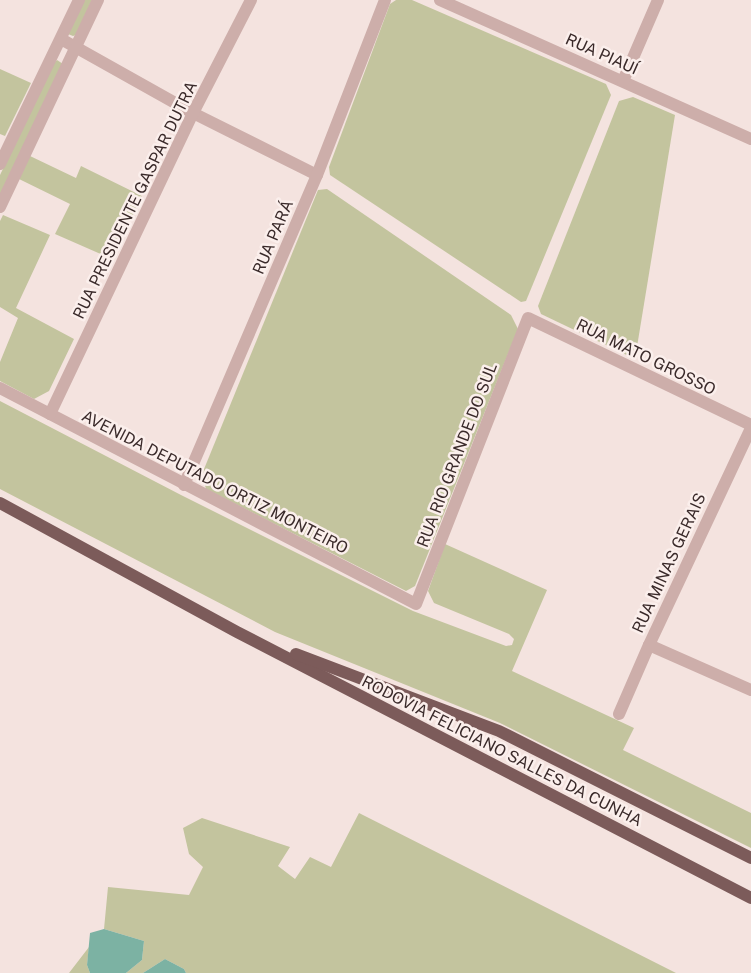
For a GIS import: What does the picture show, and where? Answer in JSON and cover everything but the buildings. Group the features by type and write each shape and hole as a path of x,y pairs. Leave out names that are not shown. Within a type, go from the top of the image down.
{"main road":[{"name":"RODOVIA FELICIANO SALLES DA CUNHA","path":"0,503 237,632 751,898"},
{"name":"RODOVIA FELICIANO SALLES DA CUNHA","path":"237,632 499,731 751,858"}],"street":[{"path":"0,164 79,0"},
{"path":"0,207 98,0"},
{"name":"RUA PRESIDENTE GASPAR DUTRA","path":"50,414 193,113 251,0"},
{"name":"RUA PARÁ","path":"184,485 317,175 385,0"},
{"name":"RUA PIAUÍ","path":"440,0 751,139"},
{"path":"623,81 658,0"},
{"path":"61,38 193,113 317,175"},
{"name":"RUA MATO GROSSO","path":"528,318 751,426"},
{"name":"RUA RIO GRANDE DO SUL","path":"416,604 528,318"},
{"name":"AVENIDA DEPUTADO ORTIZ MONTEIRO","path":"0,388 416,604"},
{"name":"RUA MINAS GERAIS","path":"619,714 751,426"},
{"path":"649,645 751,690"}],"shaded area":[{"path":"83,0 92,0 76,35 73,36 68,34"},
{"path":"396,0 412,0 606,84 611,95 526,301 521,302 330,175 329,167 390,4"},
{"path":"57,60 63,64 0,197 0,175"},
{"path":"0,69 31,83 5,136 0,134"},
{"path":"633,97 675,115 635,359 541,314 538,306 619,101"},
{"path":"30,156 76,178 81,166 142,196 112,259 55,234 70,204 19,179"},
{"path":"327,189 511,315 518,329 415,586 406,591 206,489 202,474 318,190"},
{"path":"3,215 50,235 16,308 74,339 49,391 34,399 0,381 0,362 18,318 0,307 0,221"},
{"path":"0,401 181,495 413,611 506,646 512,645 514,639 509,634 434,603 428,591 445,544 547,590 512,671 634,728 623,750 751,813 751,848 500,723 275,632 0,489"},
{"path":"359,813 676,973 186,973 184,969 165,959 143,973 126,973 142,960 144,941 104,929 108,887 189,895 203,867 189,854 183,828 202,818 290,847 278,866 295,879 310,857 331,867"},
{"path":"104,929 144,941 142,960 126,973 90,973 87,965 90,933"},
{"path":"89,947 87,965 90,973 69,973"},
{"path":"165,959 184,969 186,973 143,973"}]}
